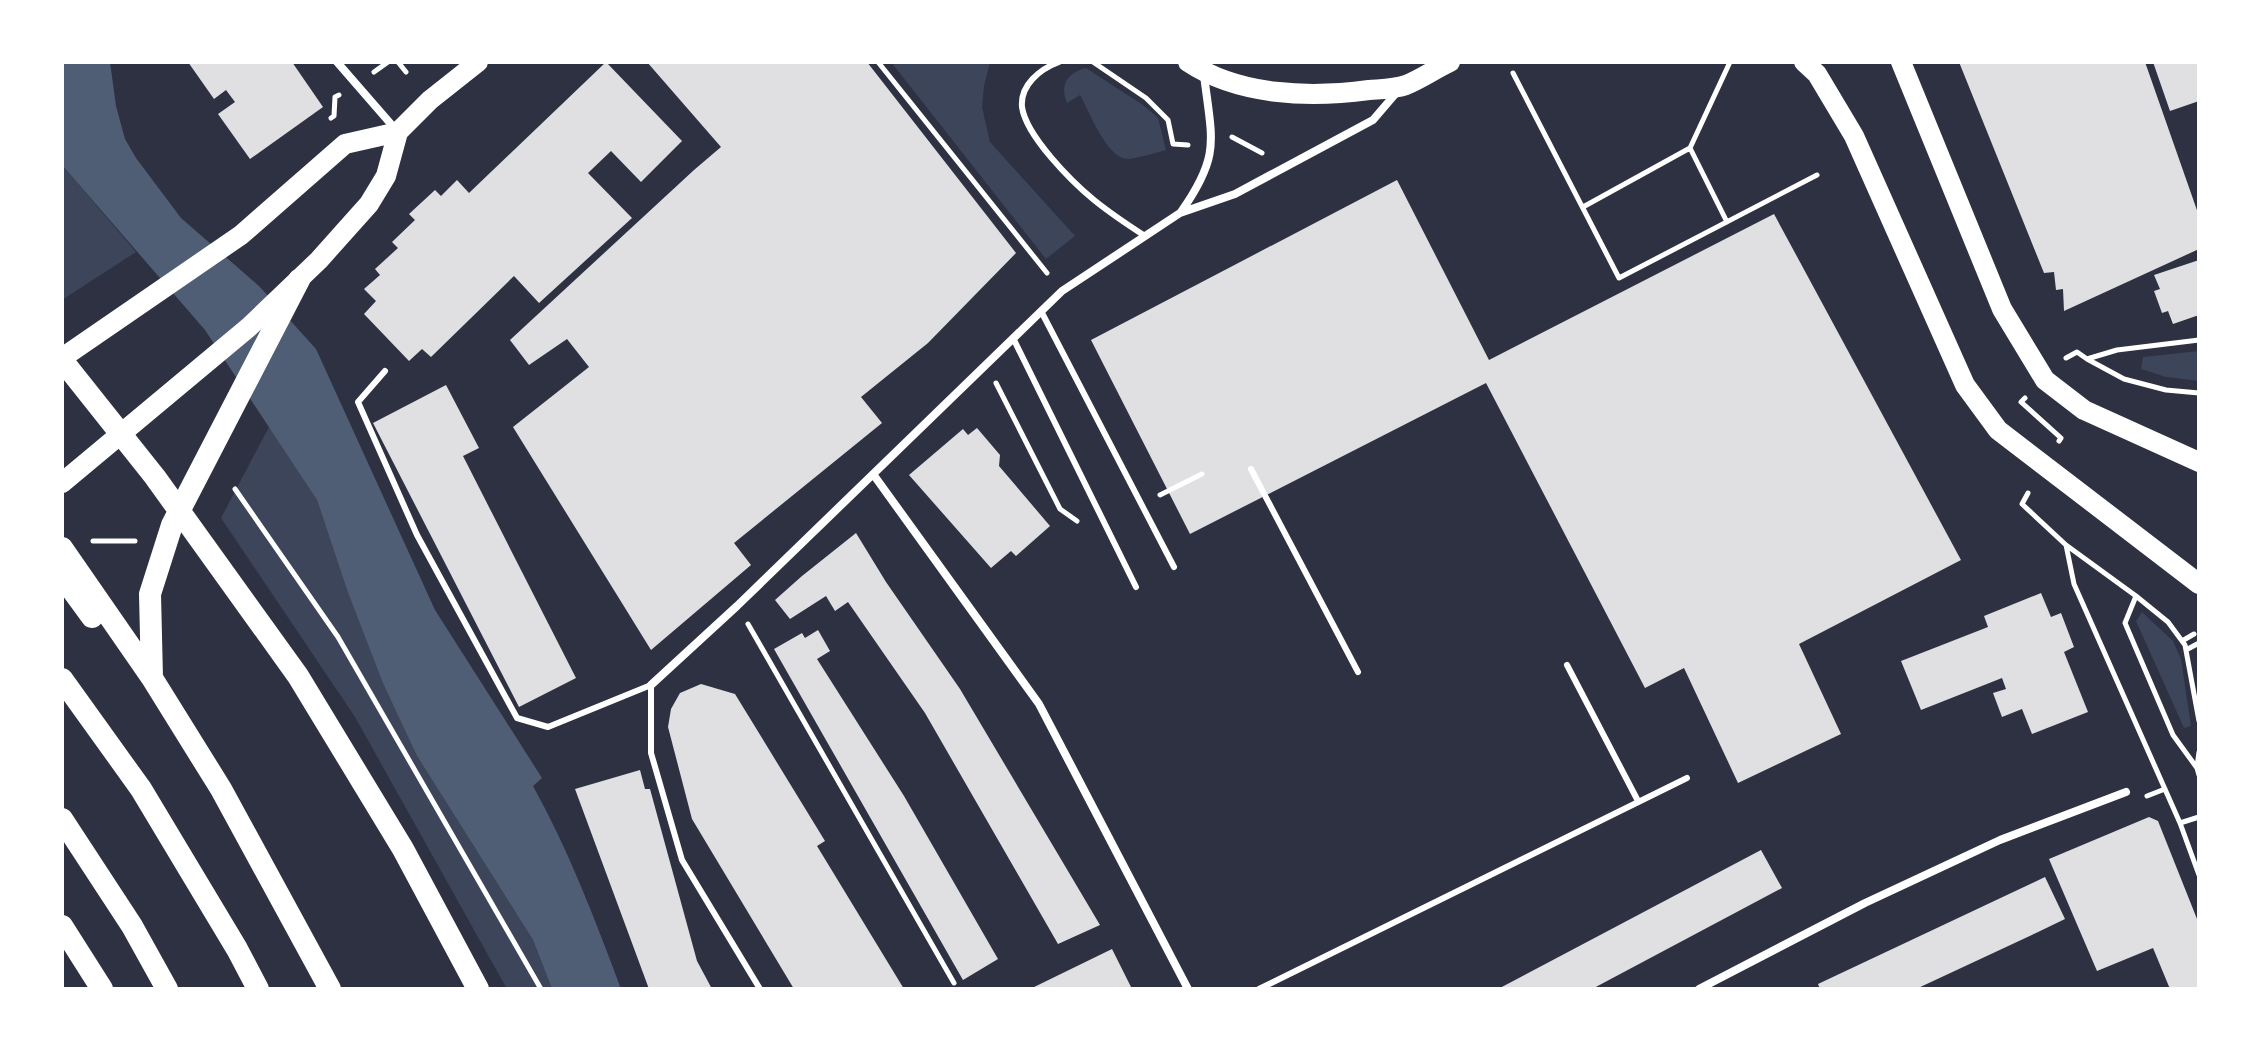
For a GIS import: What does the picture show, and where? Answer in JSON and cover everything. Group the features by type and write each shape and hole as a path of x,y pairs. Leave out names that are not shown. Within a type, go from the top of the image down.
{"highway":[{"path":"152,678 150,594 172,525 299,280"},
{"path":"62,359 155,477 298,676 403,849 478,989"},
{"path":"62,548 152,678 221,789 330,989"},
{"path":"62,576 164,718 315,989"},
{"path":"62,679 141,789 258,989"},
{"path":"62,819 132,926 167,989"},
{"path":"62,926 102,989"}],"main road":[{"path":"62,483 249,327 299,280 369,204 386,176 398,132 430,100 478,62"},
{"path":"1196,67 1236,83 1278,92 1338,94 1403,86 1450,62"},
{"path":"1804,62 1817,74 1854,136 1965,385 1998,430 2199,584"},
{"path":"1901,62 2002,309 2045,380 2084,410 2199,462"},
{"path":"62,359 241,235 345,144 398,132"}],"street":[{"path":"337,62 398,132"},
{"path":"1180,213 1202,183 1213,149 1196,67"},
{"path":"651,685 737,606 1062,291 1180,213 1235,194 1373,120 1403,86"},
{"path":"873,474 1039,704 1188,989"},
{"path":"1699,989 1865,903 2000,840 2126,792"}],"lane":[{"path":"1059,62 1033,76 1026,90 1022,107 1033,133 1050,156 1093,199 1146,237"},
{"path":"1041,311 1174,567"},
{"path":"1013,338 1136,587"},
{"path":"385,371 358,402 417,535 517,718 548,727 651,685 651,753 682,860 760,989"},
{"path":"1251,469 1358,672"},
{"path":"1567,665 1638,801"},
{"path":"1259,989 1687,778"}],"path":[{"path":"376,71 388,62"},
{"path":"398,62 406,72"},
{"path":"878,62 1043,268"},
{"path":"1093,62 1146,98 1168,120 1173,144 1196,146"},
{"path":"1583,207 1690,148 1730,62"},
{"path":"1513,73 1619,278 1817,175"},
{"path":"334,116 335,97 339,94"},
{"path":"1231,137 1265,155"},
{"path":"1690,148 1727,222"},
{"path":"2087,359 2117,350 2199,340"},
{"path":"2066,358 2077,352 2124,379 2166,390 2199,393"},
{"path":"2026,397 2021,402 2061,438 2059,441"},
{"path":"235,489 338,637 541,989"},
{"path":"2028,493 2022,504 2066,545 2168,622 2186,650 2199,721"},
{"path":"92,541 136,541"},
{"path":"2066,545 2074,584 2180,823 2199,875"},
{"path":"2136,596 2125,623 2173,735 2198,772"},
{"path":"737,606 954,983"},
{"path":"2182,641 2194,634"},
{"path":"2186,650 2199,643"},
{"path":"2198,772 2199,752"},
{"path":"2139,799 2165,789"},
{"path":"2180,823 2199,817"}],"shaded area":[{"path":"62,62 110,62 116,106 125,139 136,158 181,218 259,286 316,349 435,610 542,778 533,786 570,860 621,989 552,989 533,940 417,756 383,683 317,500 205,330 62,165"},
{"path":"891,62 990,62 982,107 990,142 1075,236 1046,259"},
{"path":"1086,68 1158,118 1166,150 1128,159 1113,152 1080,95 1067,103 1064,90 1067,80"},
{"path":"62,165 136,252 62,300"},
{"path":"2199,351 2199,381 2166,377 2141,369 2143,357"},
{"path":"270,425 317,500 347,590 417,756 533,940 552,989 507,989 355,717 221,518"},
{"path":"2142,612 2173,641 2181,659 2191,726 2184,728 2136,621"}],"building":[{"path":"188,62 292,62 323,107 250,159 218,114 235,102 226,90 214,99"},
{"path":"606,62 682,141 641,182 611,151 588,173 632,218 539,303 514,276 431,357 422,349 409,361 364,314 376,301 364,289 380,275 375,269 398,248 392,242 415,220 409,214 435,190 441,196 457,180 469,193"},
{"path":"647,62 867,62 1016,253 928,343 861,397 882,423 734,543 751,565 651,650 513,427 589,367 567,339 529,365 510,340 721,147"},
{"path":"1959,62 2145,62 2199,216 2199,249 2064,311 2063,289 2056,290 2054,272 2044,273"},
{"path":"2153,62 2199,62 2199,101 2170,111"},
{"path":"1397,180 1489,360 1774,214 1961,560 1799,644 1841,734 1738,783 1684,668 1645,688 1486,383 1190,534 1091,340"},
{"path":"2199,260 2199,315 2173,324 2168,311 2162,313 2154,291 2160,289 2154,275"},
{"path":"446,385 479,448 463,456 576,678 519,707 373,423"},
{"path":"977,428 1000,455 999,466 1050,526 1016,556 1011,551 991,568 909,475 963,429 968,435"},
{"path":"856,533 960,689 1100,925 1058,944 925,713 848,602 835,611 826,596 790,619 775,600"},
{"path":"2041,593 2051,617 2061,613 2074,647 2064,652 2088,712 2032,734 2022,709 2002,717 1993,693 2006,689 2002,678 1921,710 1901,661 1988,627 1984,616"},
{"path":"818,630 830,651 817,659 904,796 998,959 963,980 774,649 802,633 805,638"},
{"path":"701,684 735,694 825,841 817,846 904,989 794,989 692,819 668,727 671,709 680,693"},
{"path":"640,770 645,789 650,789 697,961 712,989 649,989 575,789"},
{"path":"2149,817 2158,821 2199,924 2199,989 2170,989 2153,948 2097,971 2049,859"},
{"path":"1761,850 1782,888 1592,989 1498,989"},
{"path":"2045,877 2065,919 1916,989 1820,989 1818,984"},
{"path":"1112,949 1132,989 1030,989"}]}
